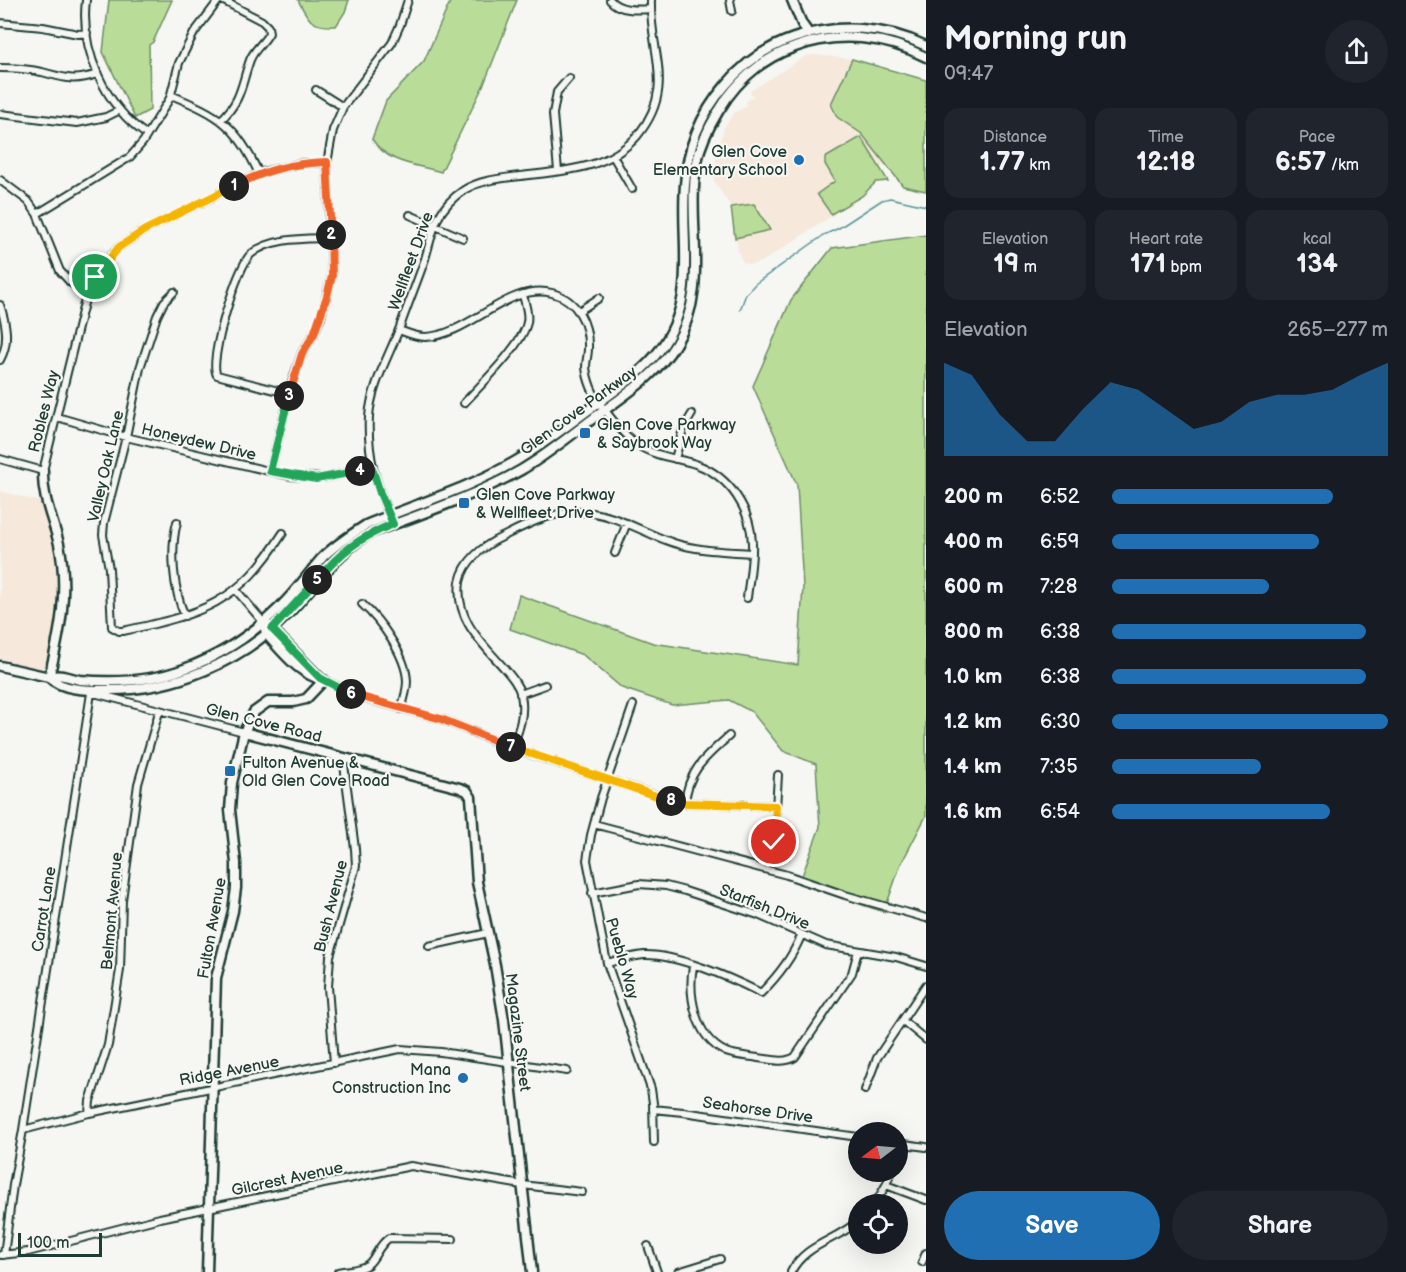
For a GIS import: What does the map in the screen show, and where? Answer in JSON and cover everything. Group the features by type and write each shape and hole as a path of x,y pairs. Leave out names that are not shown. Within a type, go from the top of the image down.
{"main road":[{"path":"792,0 805,34"},
{"name":"Glen Cove Parkway","path":"72,687 117,690 181,678 211,668 239,653 269,631 286,616 331,564 370,533 459,498 523,469 602,406 653,358 667,339 681,307 686,276 684,185 691,147 705,114 733,76 749,62 774,46 805,34 855,28 880,30 897,34 926,46"},
{"name":"Glen Cove Parkway","path":"79,680 133,680 183,670 207,660 264,623 285,603 323,558 366,525 488,475 515,461 648,377 666,358 682,332 689,314 695,291 695,187 700,151 716,113 732,92 759,66 776,55 816,41 840,38 876,40 898,44 926,57"},
{"name":"Robles Way","path":"43,471 45,497 59,542 64,585 61,630 49,678"},
{"path":"264,623 294,664 314,678 324,680"},
{"name":"Glen Cove Road","path":"0,666 49,678 55,684 72,687"},
{"name":"Glen Cove Road","path":"49,678 56,675 79,680"},
{"name":"Fulton Avenue","path":"207,1272 216,978 233,911 236,888 230,802 244,732 255,712 268,702 293,702 306,699 324,680"},
{"name":"Glen Cove Road","path":"244,732 460,788 467,791 471,797"},
{"name":"Magazine Street","path":"471,797 474,812 477,882 500,991 532,1272"}],"street":[{"path":"86,0 84,11 87,33 97,74 105,91 120,110 147,135"},
{"path":"38,214 129,157 147,135 171,95 184,53 194,33 220,0 262,21 268,27 267,37 257,46 249,61 242,91 236,103 221,120"},
{"path":"270,471 302,354 314,334 332,276 327,162 333,130 343,107 392,43 404,16 408,0"},
{"path":"610,0 627,9 651,9"},
{"name":"Wellfleet Drive","path":"393,524 372,468 371,404 435,226 448,204 471,186 492,180 583,168 613,156 628,145 648,120 658,93 659,62 651,0"},
{"path":"730,0 732,11"},
{"path":"0,23 43,27 78,34 87,33"},
{"path":"0,68 21,68 71,80 97,74"},
{"path":"558,171 554,106 556,92 569,78"},
{"path":"316,90 343,107"},
{"path":"171,95 202,108 233,130 244,144 259,174"},
{"path":"0,114 77,123 106,117 120,110"},
{"path":"613,156 632,189"},
{"name":"Robles Way","path":"43,471 88,293 102,266 119,247 145,230 259,174 303,163 327,162"},
{"path":"0,180 28,201 38,214 60,271 70,283 88,293"},
{"path":"410,215 463,238"},
{"path":"290,393 217,375 214,368 217,348 239,273 252,254 273,244 300,239 331,238"},
{"name":"Valley Oak Lane","path":"174,292 164,302 157,316 140,368 126,437 104,523 103,535 109,568 112,627 123,631 207,608 236,590 261,565 283,533"},
{"path":"399,330 423,337 452,331 531,292 549,292 569,301 579,312 588,333 586,364 588,377 602,406 625,434 639,447 708,470 731,488 747,517 750,529 752,553 747,598"},
{"path":"464,403 492,373 524,332 527,323 527,309 523,295"},
{"path":"579,312 599,298"},
{"path":"0,305 7,333 0,360"},
{"path":"675,459 683,429 692,414"},
{"name":"Honeydew Drive","path":"57,417 126,437 270,471 316,479 372,468"},
{"path":"0,459 43,471"},
{"path":"512,748 523,714 520,693 510,675 474,634 461,612 459,591 462,575 471,559 484,547 498,538 553,515 590,512 605,515 681,545 752,553"},
{"path":"177,522 174,543 176,592 184,616"},
{"path":"615,553 627,524"},
{"path":"236,590 264,623"},
{"path":"362,604 377,618 404,666 407,679 401,709"},
{"path":"324,680 359,697 441,719 512,748 669,800 685,803 776,806"},
{"path":"520,693 545,685"},
{"name":"Glen Cove Road","path":"72,687 159,712 244,732"},
{"name":"Carrot Lane","path":"23,1130 91,693"},
{"name":"Pueblo Way","path":"633,705 607,780 594,824 587,860 607,963 651,1089 654,1142"},
{"name":"Belmont Avenue","path":"89,1113 90,1101 109,1039 120,970 122,900 138,784 159,712"},
{"path":"685,803 688,784 693,773 729,736"},
{"name":"Bush Avenue","path":"334,1063 328,987 330,956 356,866 343,757"},
{"path":"774,842 778,775"},
{"path":"594,824 788,875 845,896 926,918"},
{"name":"Starfish Drive","path":"592,893 639,884 666,886 758,915 801,936 826,945 896,957 926,966"},
{"path":"429,946 488,933"},
{"path":"607,963 645,955 726,976 761,993 795,952 801,936"},
{"path":"693,966 690,988 694,1006 705,1033 714,1043 734,1055 786,1061 795,1057 844,987 852,973 858,951"},
{"path":"865,1090 877,1058 926,985"},
{"path":"903,1021 926,1040"},
{"name":"Ridge Avenue","path":"23,1130 89,1113 400,1049 441,1052 567,1071"},
{"name":"Seahorse Drive","path":"653,1109 848,1136"},
{"path":"2,1255 23,1130"},
{"path":"908,1145 926,1147"},
{"name":"Gilcrest Avenue","path":"2,1255 35,1250 129,1225 411,1166 522,1185 582,1192"},
{"path":"881,1194 887,1182"},
{"path":"886,1185 926,1200"},
{"path":"791,1272 797,1261 809,1250 848,1228"},
{"path":"338,1272 366,1265 378,1248 389,1238 453,1239"},
{"path":"648,1246 657,1272"},
{"path":"922,1262 926,1253"},
{"path":"678,1272 720,1259"}],"shaded area":[{"name":"Glen Cove Elementary School","path":"806,56 852,59 831,104 837,117 862,134 884,161 885,163 880,168 888,181 876,182 862,196 763,261 750,265 743,262 738,251 731,207 714,181 716,159 724,128 735,112 746,107 746,101 753,96 750,91"},
{"path":"0,491 37,501 42,500 54,540 63,586 60,622 45,674 6,663 0,659"}],"green space":[{"path":"109,0 172,0 153,42 149,45 150,110 135,118 103,52"},
{"path":"298,0 349,0 336,26 328,26 316,24 308,18"},
{"path":"451,0 517,0 484,84 441,172 402,162 386,154 372,139 386,101 424,61"},
{"path":"852,59 926,80 926,191 903,186 862,134 837,117 831,104"},
{"path":"861,137 888,181 876,182 862,196 831,214 817,194 835,181 825,164 825,158"},
{"path":"754,204 770,230 735,238 731,207"},
{"path":"926,235 926,816 900,866 884,912 799,884 820,827 816,764 783,751 752,712 729,700 672,705 622,688 583,655 510,629 519,595 653,643 798,665 803,587 797,485 753,386 791,300 832,248"}],"waterway":[{"path":"740,310 746,294 755,284 824,235 882,200 890,198 926,206"}],"place":[{"name":"Glen Cove Elementary School","path":"799,160"},
{"name":"Glen Cove Parkway & Saybrook Way","path":"585,433"},
{"name":"Glen Cove Parkway & Wellfleet Drive","path":"464,503"},
{"name":"Fulton Avenue & Old Glen Cove Road","path":"230,771"},
{"name":"Mana Construction Inc","path":"463,1078"}],"route":[{"path":"95,277 119,247 145,230 182,211 263,172 303,163 327,162 332,276 321,317 302,354 293,379 270,471 316,479 372,468 393,524 370,533 347,549 272,629 320,678 359,697 441,719 512,748 669,800 685,803 776,806 774,842"}]}
